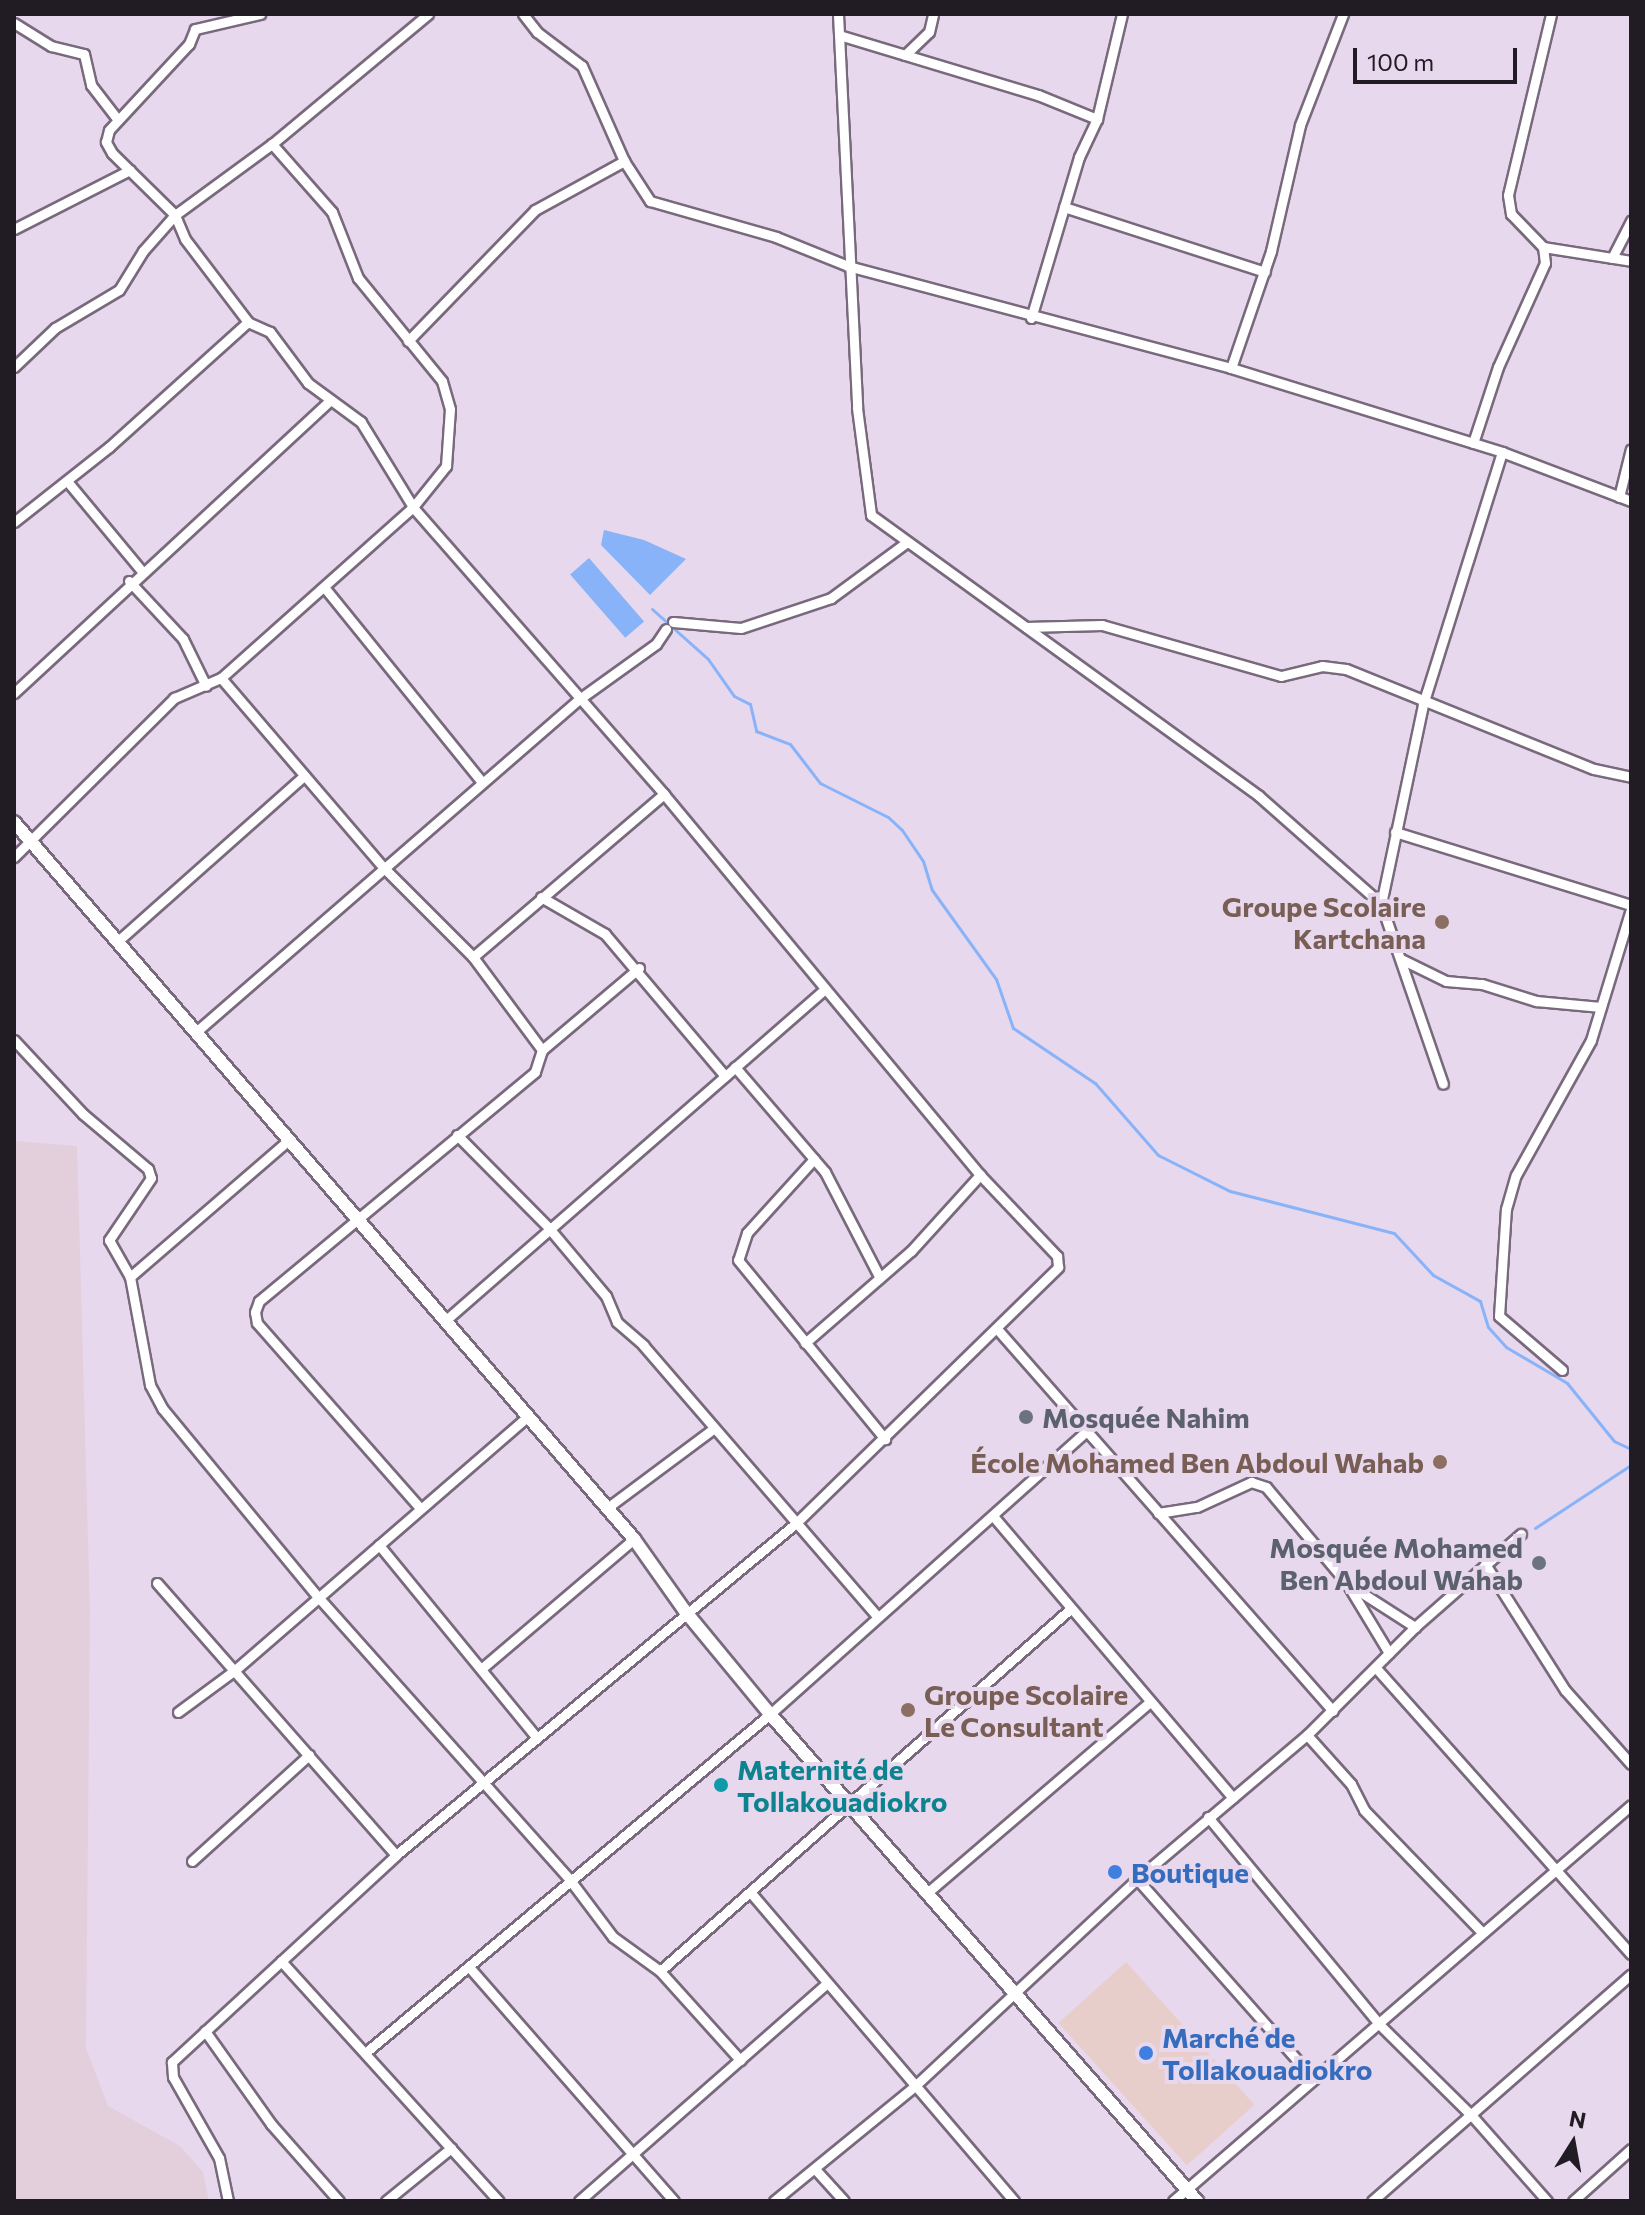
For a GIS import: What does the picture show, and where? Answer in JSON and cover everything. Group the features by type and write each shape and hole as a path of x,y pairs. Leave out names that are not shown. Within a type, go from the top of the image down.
{"street":[{"path":"228,2201 219,2158 171,2070 172,2062 396,1855 685,1611 795,1524 998,1330 1058,1267 1057,1256 980,1175 664,794 578,700 413,507 361,422 308,383 270,332 248,322 185,239 175,215 106,142 118,120 189,44 195,29 233,24 260,14"},
{"path":"14,367 55,328 119,290 143,251 175,215 272,144 428,14"},
{"path":"523,14 537,32 582,66 624,161 650,201 776,237 848,266 1031,318 1231,368 1502,452 1631,501"},
{"path":"838,14 857,408 871,515 1259,796 1381,904 1443,1084"},
{"path":"905,55 929,32 933,14"},
{"path":"1031,318 1064,207 1097,119 1122,14"},
{"path":"1231,368 1265,272 1300,125 1343,14"},
{"path":"1551,14 1508,195 1511,214 1543,247 1631,261"},
{"path":"14,23 51,46 84,54 91,85 118,120"},
{"path":"839,35 1097,119"},
{"path":"14,857 32,843 174,698 221,678 413,507 446,466 450,409 442,381 358,278 332,212 272,144"},
{"path":"408,341 535,210 624,161"},
{"path":"14,228 130,170"},
{"path":"1064,207 1265,272"},
{"path":"1612,258 1631,221"},
{"path":"1473,443 1498,367 1542,280 1543,247"},
{"path":"14,522 67,481 248,322"},
{"path":"14,693 65,650 129,581 330,400"},
{"path":"1619,497 1631,449"},
{"path":"1381,904 1423,704 1502,452"},
{"path":"67,481 141,570"},
{"path":"197,1031 578,700 656,644 670,626 741,628 831,598 907,542"},
{"path":"129,581 183,639 206,686"},
{"path":"324,587 482,782"},
{"path":"1026,627 1102,625 1281,676 1322,666 1346,669 1423,704 1594,769 1631,777"},
{"path":"221,678 383,867 473,957 542,1050"},
{"path":"118,941 304,776"},
{"path":"473,957 664,794"},
{"path":"14,822 360,1219 526,1418 634,1539 685,1611 770,1714 1197,2201"},
{"path":"1395,832 1631,907 1601,1007 1576,1072 1516,1175 1506,1209 1499,1316 1562,1370"},
{"path":"541,897 605,934 639,968 725,1076"},
{"path":"1401,959 1456,984 1482,984 1536,1001 1601,1007"},
{"path":"419,1507 257,1323 255,1312 259,1301 535,1072 542,1050 639,968"},
{"path":"446,1320 548,1227 825,989"},
{"path":"14,1040 83,1114 148,1169 151,1178 109,1236 130,1277 150,1385 163,1409 319,1598 570,1880 613,1937 660,1971 740,2060"},
{"path":"735,1067 814,1159 880,1278"},
{"path":"457,1135 548,1227 606,1296 617,1322 878,1617"},
{"path":"130,1277 290,1139"},
{"path":"814,1159 747,1233 738,1260 885,1439"},
{"path":"805,1343 880,1278 980,1175"},
{"path":"998,1330 1333,1711"},
{"path":"178,1712 235,1670 419,1507 526,1418"},
{"path":"607,1508 713,1429"},
{"path":"365,2053 770,1714 1086,1431"},
{"path":"1158,1513 1197,1507 1251,1482 1266,1487 1346,1582 1389,1653"},
{"path":"993,1516 1069,1610 1233,1798"},
{"path":"774,2201 916,2085 1137,1879 1307,1735 1415,1627 1521,1534"},
{"path":"481,1669 634,1539"},
{"path":"379,1545 537,1738"},
{"path":"1485,1564 1565,1690 1631,1764"},
{"path":"1346,1582 1415,1627"},
{"path":"157,1583 396,1855"},
{"path":"660,1971 1069,1610"},
{"path":"1376,1668 1631,1954"},
{"path":"927,1893 1150,1702"},
{"path":"1307,1735 1351,1784 1364,1810 1482,1932"},
{"path":"192,1861 309,1755"},
{"path":"1173,2201 1631,1805"},
{"path":"1208,1817 1380,2025 1473,2117 1547,2201"},
{"path":"1137,1879 1313,2078"},
{"path":"751,1893 1014,2201"},
{"path":"281,1961 499,2201"},
{"path":"469,1967 674,2201"},
{"path":"1372,2201 1473,2117 1631,1974"},
{"path":"579,2201 826,1984"},
{"path":"205,2031 271,2124 339,2201"},
{"path":"386,2201 451,2148"},
{"path":"1573,2201 1631,2149"},
{"path":"815,2169 844,2201"}],"shaded area":[{"path":"14,1141 77,1146 90,1611 86,2048 108,2106 180,2146 203,2172 209,2201 14,2201"},
{"name":"Marché de Tollakouadiokro","path":"1126,1962 1254,2105 1187,2166 1058,2023"}],"water":[{"path":"604,530 644,540 686,559 650,595 601,545"},
{"path":"589,558 644,621 625,638 570,574"}],"waterway":[{"path":"652,609 708,659 734,696 750,704 756,731 790,744 820,783 888,817 902,830 923,861 932,890 996,979 1013,1028 1095,1083 1158,1155 1230,1191 1394,1233 1433,1275 1480,1301 1488,1327 1506,1347 1567,1383 1614,1441 1631,1449"},
{"path":"1535,1528 1631,1465"}],"place":[{"name":"Groupe Scolaire Kartchana","path":"1442,922"},
{"name":"Mosquée Nahim","path":"1026,1417"},
{"name":"École Mohamed Ben Abdoul Wahab","path":"1440,1462"},
{"name":"Mosquée Mohamed Ben Abdoul Wahab","path":"1539,1563"},
{"name":"Groupe Scolaire Le Consultant","path":"908,1710"},
{"name":"Maternité de Tollakouadiokro","path":"721,1785"},
{"name":"Boutique","path":"1115,1872"},
{"name":"Marché de Tollakouadiokro","path":"1146,2053"}]}
